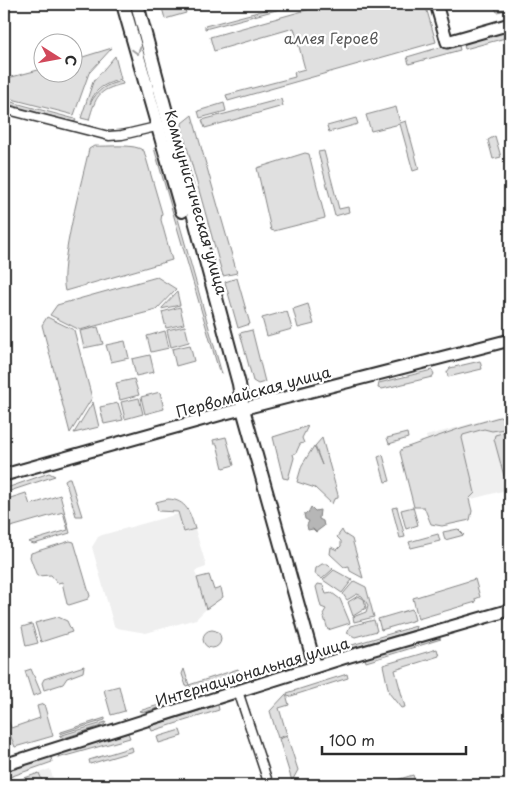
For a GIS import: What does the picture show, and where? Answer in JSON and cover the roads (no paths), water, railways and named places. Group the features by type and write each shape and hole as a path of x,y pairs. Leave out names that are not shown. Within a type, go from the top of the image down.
{"main road":[{"name":"Коммунистическая улица","path":"123,4 163,125 239,384 243,409 315,666"},
{"name":"Коммунистическая улица","path":"137,4 163,125"}],"street":[{"path":"436,4 447,42 510,24"},
{"path":"4,109 109,136 122,135 163,125"},
{"name":"Первомайская улица","path":"4,475 69,455 510,340"},
{"name":"Интернациональная улица","path":"4,765 315,666 510,610"},
{"path":"238,691 268,785"}],"park label":[{"name":"аллея Героев","path":"331,37"}]}
